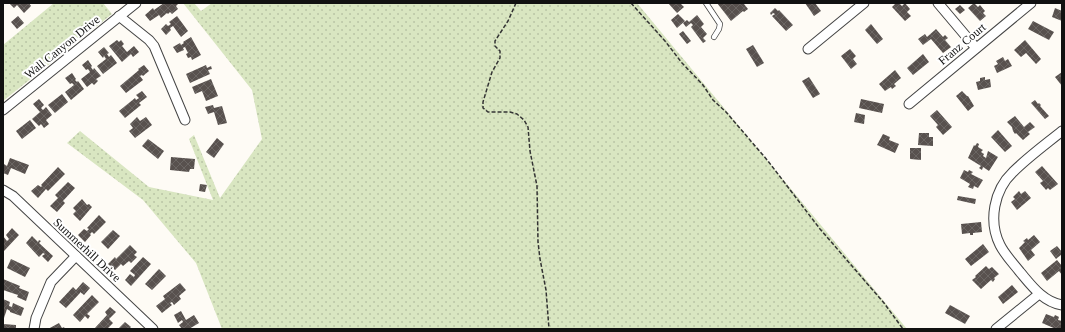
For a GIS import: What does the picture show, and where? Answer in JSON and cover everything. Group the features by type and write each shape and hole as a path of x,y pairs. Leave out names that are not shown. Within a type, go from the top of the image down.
{"street":[{"name":"Wall Canyon Drive","path":"3,110 136,3"},
{"path":"808,49 864,3"},
{"path":"938,3 976,48"},
{"name":"Franz Court","path":"909,104 1031,3"},
{"path":"119,16 149,40 154,46 185,120"},
{"path":"1062,131 1009,176 1000,190 994,212 996,233 999,244 1009,259 1039,294 1062,305"},
{"name":"Summerhill Drive","path":"3,190 13,196 153,329"},
{"path":"34,329 36,318 51,282 76,256"},
{"path":"996,329 1039,294"}],"lane":[{"path":"706,3 720,24 714,37"}],"path":[{"path":"516,3 508,21 495,41 495,46 500,51 500,58 492,72 483,102 483,108 488,112 510,112 518,114 528,127 530,152 537,186 538,242 546,290 549,329"},
{"path":"631,3 665,41 682,63 704,85 713,100 726,112 768,161 820,229 884,303 903,329"}],"green space":[{"path":"54,3 103,3 112,14 3,101 3,45"},
{"path":"183,3 194,3 201,11 212,3 637,3 907,329 222,329 196,263 143,200 67,143 80,131 149,187 213,200 189,139 194,135 220,198 262,139 252,90"}],"building":[{"path":"9,3 29,3 31,6 24,13 17,5 14,8"},
{"path":"164,3 177,3 178,4 176,6 178,9 172,14 170,12 168,14 167,13 161,18 159,15 150,21 145,15 153,8 154,10"},
{"path":"668,3 680,3 684,7 677,13"},
{"path":"717,3 745,3 744,4 748,9 744,12 743,11 731,21"},
{"path":"805,3 815,3 821,11 814,16"},
{"path":"896,3 899,3 902,6 905,3 910,9 907,12 911,16 905,21 892,7"},
{"path":"974,3 978,7 980,5 985,11 983,13 986,16 980,21 968,8"},
{"path":"960,5 965,10 960,14 955,9"},
{"path":"775,8 778,11 779,10 793,25 786,31 772,16 775,14 773,13 771,15 770,13"},
{"path":"1055,8 1062,11 1062,21 1052,17"},
{"path":"678,14 685,21 677,28 671,20"},
{"path":"697,15 704,24 701,27 707,34 703,38 706,41 703,43 691,27 693,25 691,23 686,27 683,23 687,20 689,22"},
{"path":"18,16 24,23 17,29 11,22"},
{"path":"177,16 188,31 181,37 173,26 166,35 161,29 166,24 168,26 171,24 169,22"},
{"path":"1033,21 1054,32 1049,40 1028,29"},
{"path":"871,24 883,39 877,44 865,30"},
{"path":"936,29 943,37 945,35 948,38 945,40 951,47 943,53 931,39 923,45 918,39 925,34 927,37"},
{"path":"683,31 691,41 687,44 679,34"},
{"path":"191,37 201,55 192,60 191,57 188,58 186,54 188,53 185,47 183,48 184,50 177,53 173,47 180,43 181,45"},
{"path":"117,40 119,42 121,40 124,44 122,46 127,52 134,46 139,52 133,57 131,54 122,62 109,46"},
{"path":"1025,40 1041,59 1036,64 1026,53 1021,57 1014,50"},
{"path":"753,45 764,63 757,67 746,49"},
{"path":"104,47 109,53 107,54 109,57 111,55 117,63 103,74 97,66 106,59 104,56 103,58 98,52"},
{"path":"850,49 856,56 853,59 857,64 851,69 841,56"},
{"path":"923,54 929,62 913,75 907,68"},
{"path":"1003,57 1005,61 1008,59 1012,66 997,73 994,66 998,64 996,61"},
{"path":"88,60 93,70 94,68 101,76 96,79 98,81 94,85 92,83 87,87 81,79 90,72 82,65"},
{"path":"144,65 149,71 143,76 140,76 143,80 126,93 120,86"},
{"path":"206,65 207,68 211,66 212,69 208,70 210,74 190,83 186,74"},
{"path":"895,70 901,78 894,84 896,86 885,91 879,84"},
{"path":"1062,72 1062,86 1055,77"},
{"path":"72,73 76,79 75,80 77,82 78,81 84,89 71,100 65,92 74,85 72,83 70,84 65,78"},
{"path":"809,77 820,94 813,98 802,81"},
{"path":"985,77 985,80 990,79 991,87 978,90 976,82 980,81 980,78"},
{"path":"211,79 218,96 206,101 202,91 195,94 192,87"},
{"path":"142,91 147,97 139,103 141,105 125,118 119,111 135,98 136,100 139,98 136,95"},
{"path":"962,91 968,96 974,106 968,111 956,96"},
{"path":"62,94 68,102 55,113 48,105"},
{"path":"39,99 44,105 41,108 43,110 46,107 52,115 46,120 49,124 44,128 41,124 39,126 32,119 40,112 33,104"},
{"path":"861,99 884,104 882,113 859,108"},
{"path":"1035,100 1041,105 1040,106 1049,116 1045,119 1031,103"},
{"path":"213,105 214,108 222,106 227,123 218,125 214,112 208,114 205,107"},
{"path":"937,110 952,127 943,135 936,127 938,125 930,116"},
{"path":"856,113 865,115 864,124 854,122"},
{"path":"1015,116 1024,127 1030,122 1035,127 1028,132 1030,134 1023,140 1016,133 1015,134 1012,127 1007,122"},
{"path":"137,117 140,121 146,117 152,125 135,138 129,131 133,128 130,124"},
{"path":"30,120 36,128 22,139 16,131"},
{"path":"998,130 1012,146 1005,152 991,137"},
{"path":"919,133 929,133 929,137 933,137 933,146 918,145"},
{"path":"883,134 890,137 889,140 899,144 895,153 877,145"},
{"path":"217,138 224,144 214,158 206,152"},
{"path":"148,139 164,151 158,159 142,146"},
{"path":"977,143 979,144 978,147 983,150 981,152 984,154 983,156 986,158 988,151 998,157 989,171 983,167 982,170 979,168 981,166 968,158 974,145 975,146"},
{"path":"910,148 921,148 921,160 910,159"},
{"path":"171,157 195,159 194,169 190,169 189,172 170,170"},
{"path":"10,158 29,165 25,174 11,168 8,175 3,173 4,164 7,166"},
{"path":"1042,166 1058,184 1050,190 1048,188 1046,190 1040,183 1043,181 1035,172"},
{"path":"58,167 65,174 48,191 46,189 38,198 31,191 38,185 41,187 41,185"},
{"path":"964,170 973,172 971,174 983,180 978,188 974,186 973,189 968,187 970,184 960,178"},
{"path":"68,182 75,188 63,201 65,203 57,212 50,206 58,198 55,195"},
{"path":"200,184 207,185 205,192 199,191"},
{"path":"1019,191 1021,194 1025,191 1031,198 1017,210 1011,202 1015,199 1013,197"},
{"path":"958,196 976,199 975,204 957,200"},
{"path":"82,199 87,205 89,204 92,207 80,221 73,214 76,211 73,208"},
{"path":"99,215 106,222 94,234 92,232 85,242 78,235 84,229 87,231 89,229 87,228"},
{"path":"981,222 982,232 973,233 973,235 970,235 970,233 962,234 961,224"},
{"path":"12,228 19,235 4,251 3,236 7,241 9,239 6,235"},
{"path":"113,230 120,236 108,249 101,242"},
{"path":"1034,235 1040,242 1031,250 1035,255 1028,261 1019,248 1025,242 1023,241 1027,238 1028,240"},
{"path":"32,236 38,242 39,240 41,241 39,243 53,256 48,262 42,256 45,254 43,253 39,257 26,243"},
{"path":"983,244 989,252 971,266 965,259"},
{"path":"130,245 137,252 134,255 137,257 131,263 129,261 123,266 121,264 115,270 108,264 115,257 116,259"},
{"path":"1057,246 1062,254 1056,259 1050,251"},
{"path":"143,257 151,264 131,286 125,280 130,274 134,277 135,275 130,271"},
{"path":"11,259 30,268 25,277 7,268"},
{"path":"1057,260 1062,266 1062,275 1059,271 1047,281 1041,273"},
{"path":"986,266 989,269 992,267 999,274 994,278 995,279 993,282 991,280 981,289 972,280"},
{"path":"159,269 166,276 152,290 145,284"},
{"path":"3,279 20,286 19,288 29,292 26,301 17,297 18,295 3,290"},
{"path":"83,282 90,288 84,295 80,292 66,308 59,302 73,287 76,290"},
{"path":"180,283 186,290 179,296 181,299 174,305 172,302 170,303 172,305 162,313 156,306 165,299 163,296"},
{"path":"1012,285 1018,292 1003,304 998,297"},
{"path":"92,295 99,302 87,314 90,316 88,319 85,316 80,322 73,315"},
{"path":"3,299 10,302 9,306 12,307 13,303 24,308 21,316 10,312 7,309 3,321"},
{"path":"950,305 970,316 965,324 945,313"},
{"path":"110,307 116,312 109,319 113,323 107,329 94,329 107,315 105,312"},
{"path":"181,311 186,320 194,315 199,323 189,329 182,329 179,325 183,322 182,320 178,323 174,315"},
{"path":"1046,314 1059,317 1058,320 1062,321 1062,329 1056,329 1042,323"},
{"path":"125,322 131,327 129,329 118,329"},
{"path":"59,323 62,328 64,327 65,329 48,329"},
{"path":"3,324 16,325 16,329 3,329"}]}
